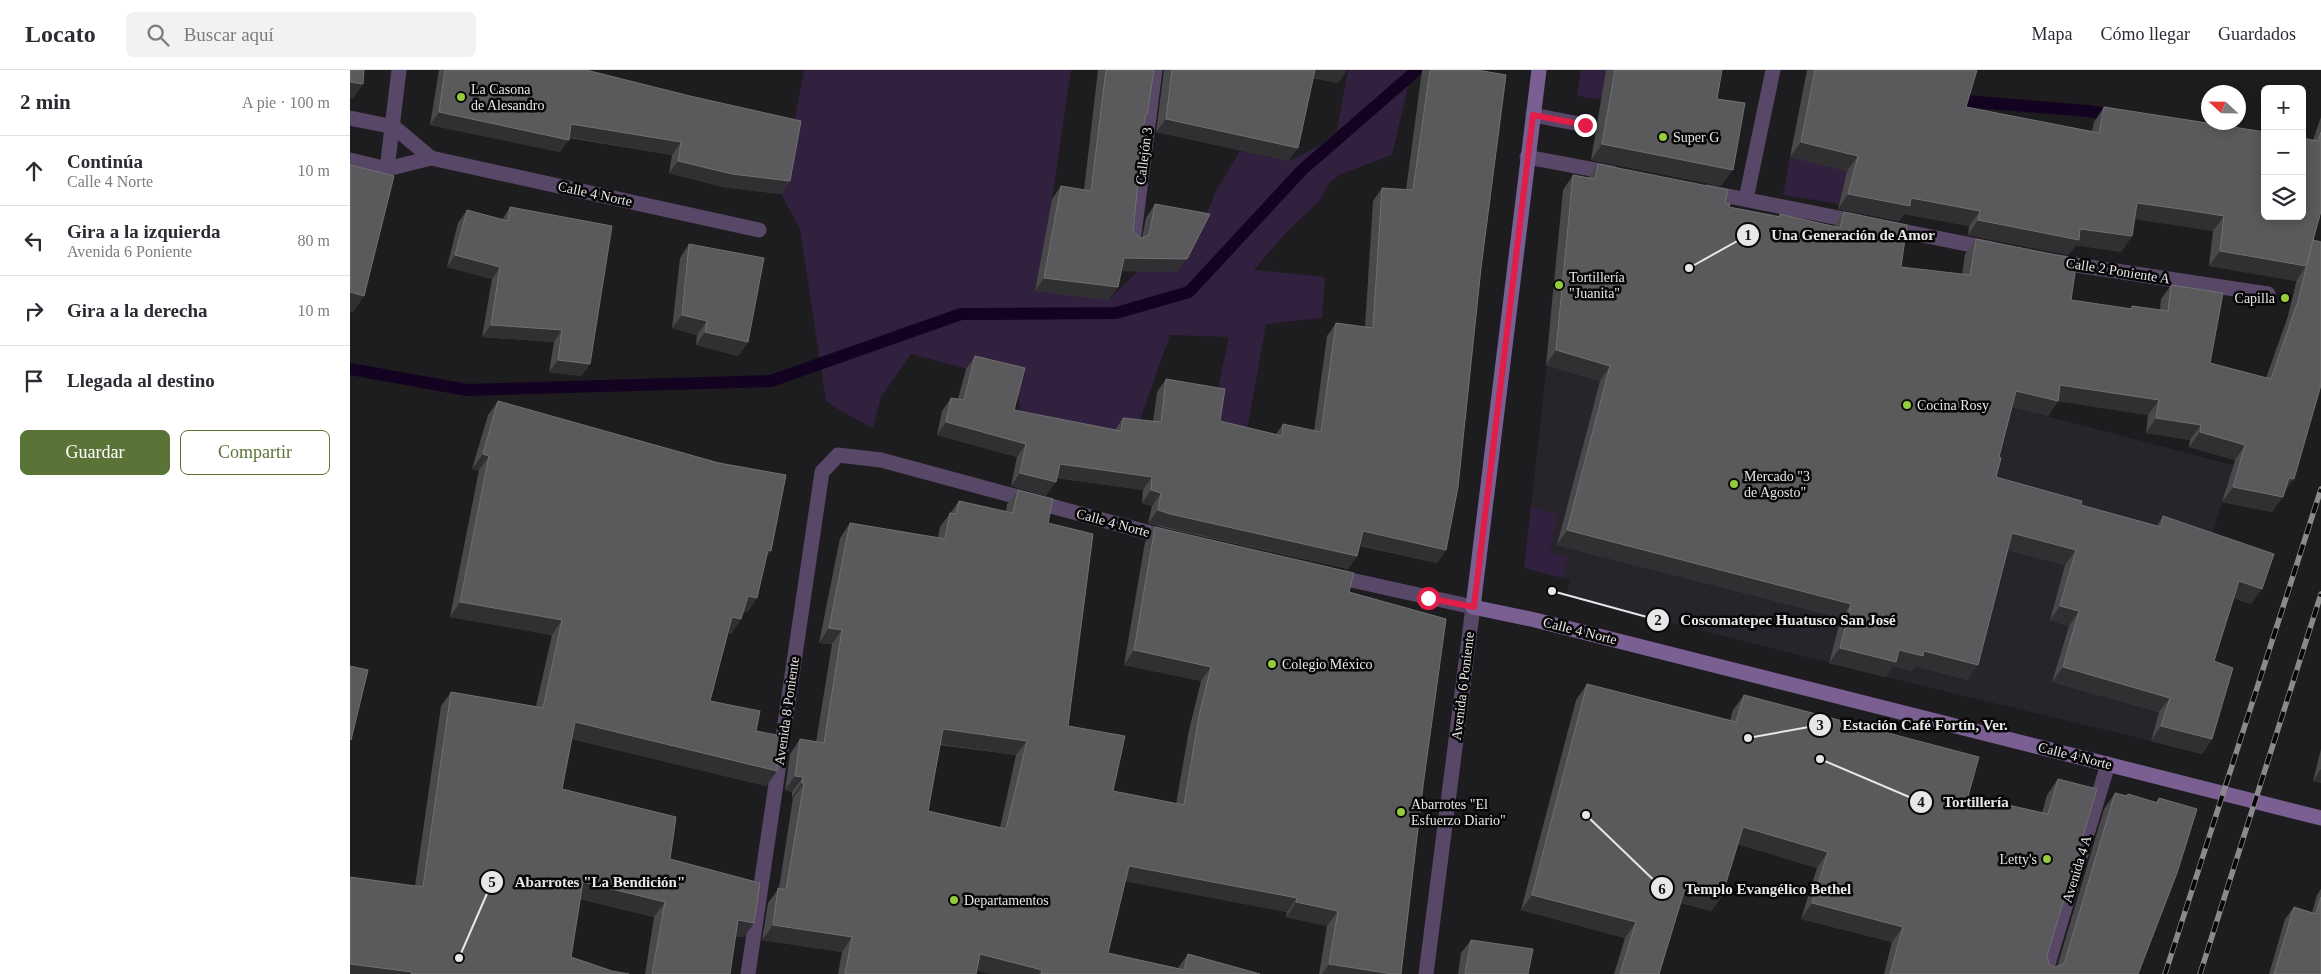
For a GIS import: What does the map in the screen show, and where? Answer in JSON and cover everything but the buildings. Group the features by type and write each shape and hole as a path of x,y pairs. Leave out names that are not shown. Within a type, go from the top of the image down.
{"street":[{"path":"387,169 394,128 399,70"},
{"name":"Callejón 3","path":"1133,242 1155,70"},
{"name":"Avenida 6 Poniente","path":"1426,974 1474,607 1539,70"},
{"path":"1746,199 1773,70"},
{"path":"1533,115 1585,125"},
{"name":"Calle 4 Norte","path":"350,118 394,128 430,158"},
{"path":"1527,157 1622,176"},
{"name":"Calle 4 Norte","path":"350,160 387,169 430,158 759,230"},
{"path":"1689,188 2008,252"},
{"name":"Calle 2 Poniente A","path":"2037,258 2076,266 2268,294"},
{"name":"Calle 4 Norte","path":"838,454 881,460 1188,542"},
{"name":"Avenida 8 Poniente","path":"748,974 822,472 838,454"},
{"name":"Calle 4 Norte","path":"1322,574 1536,620 2321,818"},
{"name":"Avenida 4 A","path":"2045,974 2108,764"}],"shaded area":[{"path":"804,70 1071,70 1052,199 1035,291 1108,300 1138,271 1201,228 1215,193 1240,151 1289,161 1324,143 1337,130 1348,70 1412,70 1392,155 1341,174 1329,183 1320,200 1285,234 1254,270 1325,277 1322,318 1266,324 1245,442 1212,434 1215,402 1229,337 1170,335 1135,434 1023,427 1016,382 911,354 881,397 873,428 826,401 800,229 781,194"},
{"path":"1581,70 1647,70 1622,102 1577,96"},
{"path":"1790,157 1847,171 1839,204 1783,195"},
{"path":"1552,293 1944,389 2233,465 2151,741 1829,663 1566,596 1570,580 1524,568 1549,346"},
{"path":"1531,507 1557,515 1550,553 1568,557 1563,578 1524,568"}],"waterway":[{"path":"350,369 467,390 771,381 961,314 1116,313 1189,292 1302,170 1417,70"},
{"path":"1952,100 2088,111 2116,116"}],"railway":[{"path":"2165,974 2321,489"},
{"path":"2200,974 2321,594"}],"place":[{"name":"La Casona de Alesandro","path":"461,97"},
{"name":"Super G","path":"1663,137"},
{"name":"Una Generación de Amor","path":"1689,268"},
{"name":"Tortillería \"Juanita\"","path":"1559,285"},
{"name":"Capilla","path":"2285,298"},
{"name":"Cocina Rosy","path":"1907,405"},
{"name":"Mercado \"3 de Agosto\"","path":"1734,484"},
{"name":"Coscomatepec Huatusco San José","path":"1552,591"},
{"name":"Colegio México","path":"1272,664"},
{"name":"Estación Café Fortín, Ver.","path":"1748,738"},
{"name":"Tortillería","path":"1820,759"},
{"name":"Abarrotes \"El Esfuerzo Diario\"","path":"1401,812"},
{"name":"Templo Evangélico Bethel","path":"1586,815"},
{"name":"Letty's","path":"2047,859"},
{"name":"Departamentos","path":"954,900"},
{"name":"Abarrotes \"La Bendición\"","path":"459,958"}],"route":[{"path":"1428,598 1474,607 1533,115 1585,125"}]}
